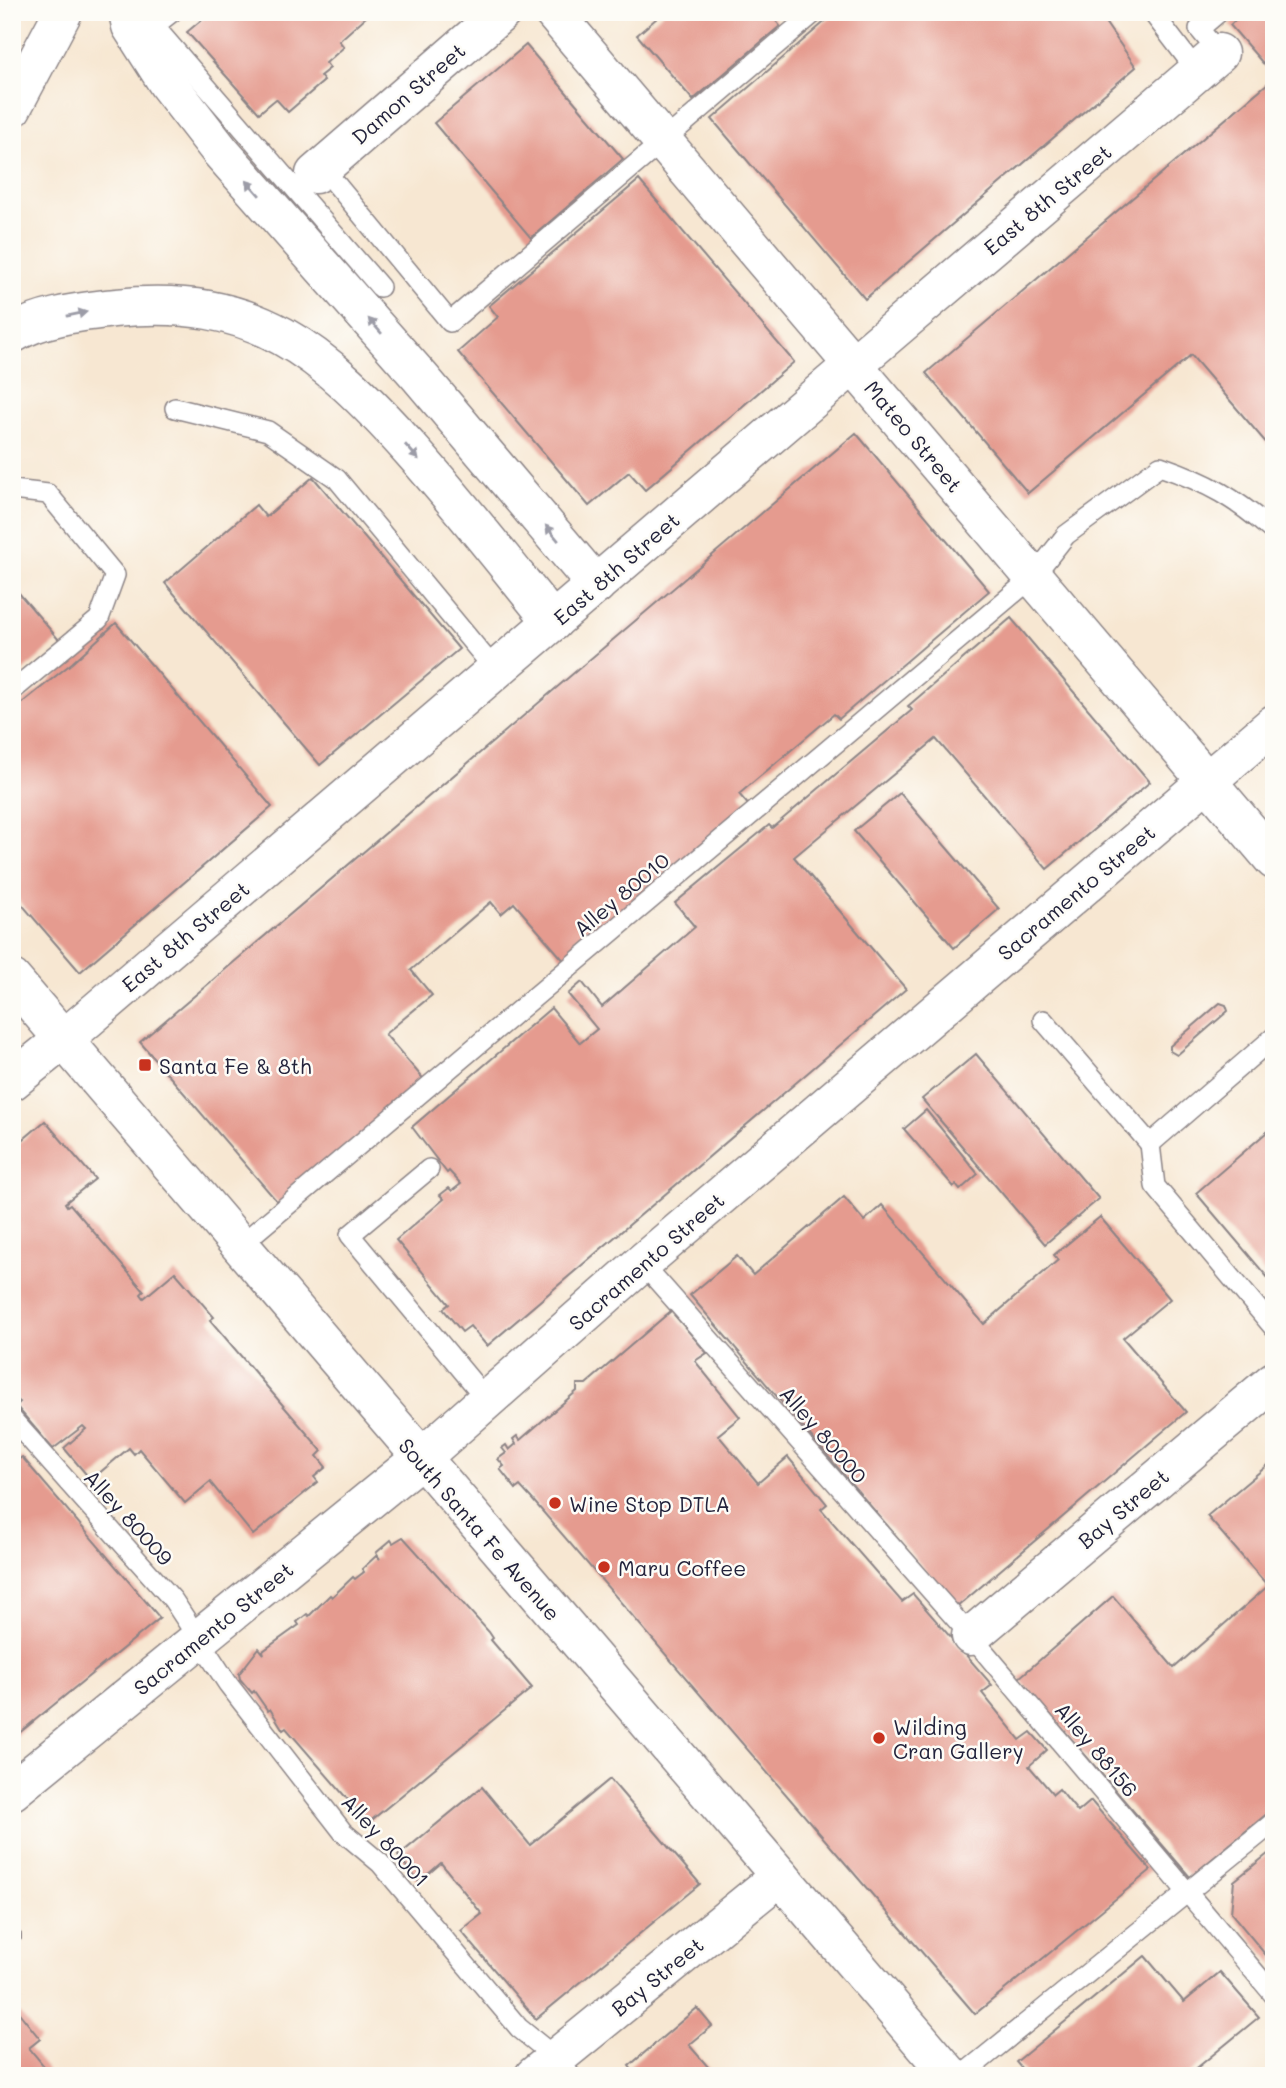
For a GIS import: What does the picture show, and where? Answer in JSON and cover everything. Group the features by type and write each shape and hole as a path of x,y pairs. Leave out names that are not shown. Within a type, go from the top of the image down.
{"main road":[{"path":"12,108 64,12"},
{"path":"128,12 131,26 168,84 220,151 596,585"},
{"name":"Damon Street","path":"319,171 502,12"},
{"name":"Mateo Street","path":"553,12 1274,860"},
{"name":"East 8th Street","path":"12,1081 1208,62"},
{"path":"12,334 21,328 75,313 177,305 219,311 263,326 308,350 368,403 456,500 553,622"},
{"name":"Sacramento Street","path":"12,1791 420,1459 642,1263 1274,724"},
{"name":"South Santa Fe Avenue","path":"12,979 420,1459 951,2076"},
{"name":"Bay Street","path":"971,1636 1274,1381"},
{"name":"Bay Street","path":"554,2070 780,1876"}],"lane":[{"path":"172,12 154,26 380,287"},
{"path":"319,171 450,322 815,12"},
{"path":"1152,12 1208,62"},
{"path":"1208,62 1199,29 1219,12"},
{"path":"174,408 268,430 337,479 496,671"},
{"name":"Alley 80010","path":"239,1246 1033,577 1066,535 1160,466 1197,479 1238,500 1274,532"},
{"path":"12,490 48,494 115,575 99,619 12,691"},
{"path":"1043,1020 1150,1144 1155,1186 1274,1328"},
{"path":"1150,1144 1274,1037"},
{"path":"429,1169 350,1236 487,1400"},
{"name":"Alley 80000","path":"642,1263 971,1636"},
{"name":"Alley 80009","path":"15,1428 173,1600 199,1639"},
{"name":"Alley 88156","path":"971,1636 1274,1995"},
{"name":"Alley 80001","path":"199,1639 228,1684 343,1832 380,1863 554,2070"},
{"path":"961,2076 1274,1822"}],"building":[{"path":"211,12 362,12 366,17 339,41 344,47 326,63 330,68 320,76 324,81 288,112 276,99 259,113 187,32"},
{"path":"664,12 769,12 780,26 693,100 637,35"},
{"path":"836,12 1098,12 1136,67 865,299 712,119"},
{"path":"1244,12 1274,12 1274,76 1230,25"},
{"path":"526,45 623,159 531,238 434,123"},
{"path":"1274,78 1274,452 1191,355 1028,493 926,373"},
{"path":"639,180 794,362 645,490 629,472 589,506 458,352 498,317 489,306"},
{"path":"856,433 989,591 839,719 834,714 739,794 750,807 566,963 514,903 501,914 491,902 411,970 432,995 385,1034 426,1082 281,1206 140,1042"},
{"path":"313,477 459,649 320,765 165,583 256,505 266,517"},
{"path":"12,585 59,640 12,680"},
{"path":"1011,618 1150,782 1047,869 936,739 794,857 906,989 487,1346 470,1326 462,1332 443,1309 449,1304 396,1240 444,1199 440,1195 461,1184 449,1171 447,1173 412,1127 551,1008 580,1043 597,1029 568,994 582,982 602,1007 695,927 675,903 769,825 772,828 912,710 908,706"},
{"path":"116,623 272,807 80,972 12,893 12,711 72,663"},
{"path":"900,793 999,909 954,948 854,831"},
{"path":"1220,1003 1226,1005 1228,1011 1177,1055 1170,1051 1170,1046"},
{"path":"976,1054 1099,1199 1045,1244 922,1099"},
{"path":"926,1110 978,1174 960,1190 956,1185 954,1187 904,1129"},
{"path":"45,1121 95,1179 65,1203 67,1206 70,1204 144,1291 141,1294 144,1298 175,1272 214,1317 210,1320 322,1451 317,1456 326,1467 314,1477 318,1482 253,1535 210,1482 185,1503 139,1449 134,1454 129,1448 91,1480 64,1448 86,1429 83,1426 53,1449 16,1406 20,1402 12,1396 12,1149"},
{"path":"1274,1126 1274,1285 1196,1193"},
{"path":"844,1197 864,1221 882,1205 984,1324 1058,1260 1054,1255 1100,1217 1170,1299 1123,1338 1186,1412 957,1607 690,1295 737,1256 753,1275"},
{"path":"671,1311 707,1353 695,1361 740,1417 718,1435 758,1483 788,1457 827,1504 821,1509 902,1602 913,1594 992,1685 982,1693 1020,1740 1031,1732 1047,1750 1029,1766 1053,1794 1059,1789 1078,1812 1091,1801 1151,1870 975,2014 531,1498 520,1486 516,1489 500,1469 504,1466 498,1459 506,1453 502,1448 506,1445 509,1450 516,1444 513,1439 517,1436 520,1440 577,1391 577,1384 586,1384"},
{"path":"22,1457 160,1618 12,1739 12,1464"},
{"path":"1274,1460 1274,1808 1190,1877 1019,1678 1113,1596 1174,1668 1268,1586 1207,1516"},
{"path":"403,1537 489,1632 493,1638 491,1640 532,1688 368,1823 286,1728 283,1730 270,1709 268,1711 254,1691 252,1693 239,1674 259,1648 264,1654 263,1651 299,1625 297,1622 307,1614 309,1616 353,1577 355,1579 364,1572 362,1569 376,1556 380,1559 376,1553 391,1540 393,1543"},
{"path":"610,1779 700,1884 536,2019 461,1931 482,1914 441,1863 419,1882 398,1856 482,1787 530,1845"},
{"path":"1274,1849 1274,1965 1231,1913 1234,1881"},
{"path":"12,1924 21,1934 21,1939 12,1946"},
{"path":"1145,1956 1184,2002 1220,1972 1259,2017 1187,2076 1028,2076 1016,2062"},
{"path":"12,2004 40,2039 29,2048 49,2072 44,2076 12,2076"},
{"path":"697,2008 712,2026 689,2045 716,2076 662,2076 659,2071 653,2076 637,2076 629,2066"}],"place":[{"name":"Santa Fe & 8th","path":"145,1065"},
{"name":"Wine Stop DTLA","path":"555,1503"},
{"name":"Maru Coffee","path":"604,1567"},
{"name":"Wilding Cran Gallery","path":"879,1738"}]}
